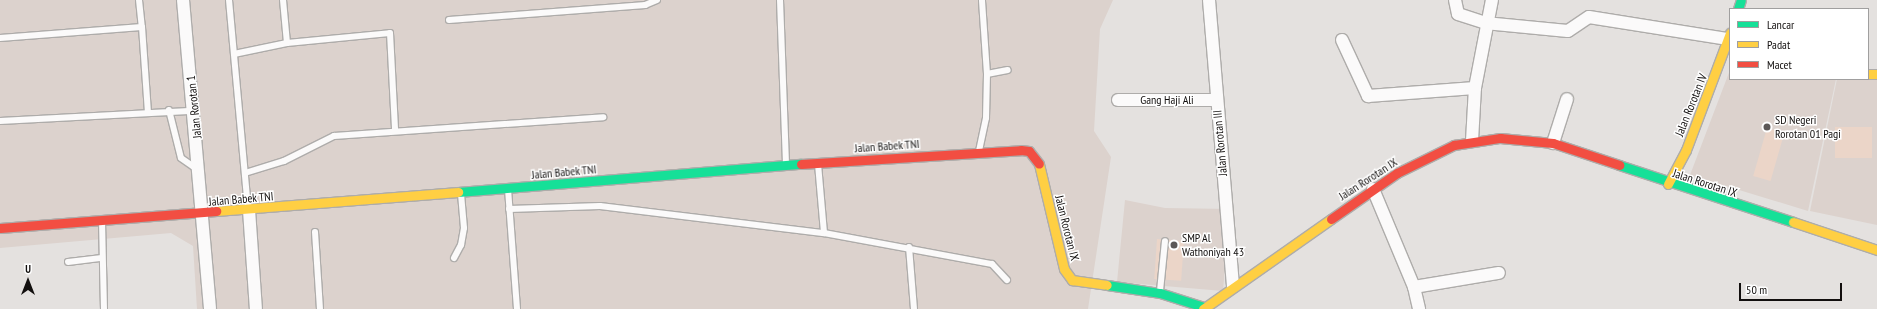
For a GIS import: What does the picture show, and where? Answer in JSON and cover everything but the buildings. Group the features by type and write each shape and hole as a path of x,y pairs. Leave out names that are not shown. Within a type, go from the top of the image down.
{"street":[{"name":"Jalan Rorotan 1","path":"183,0 200,170 208,214 210,309"},
{"name":"Jalan Rorotan III","path":"1209,0 1216,100 1233,286"},
{"path":"1455,0 1458,14 1485,23 1568,31 1590,17 1729,36"},
{"path":"1472,141 1474,88 1485,23 1492,0"},
{"name":"Jalan Rorotan IV","path":"1668,184 1726,61 1729,36"},
{"path":"1342,40 1368,96 1474,88"},
{"path":"1553,143 1567,99"},
{"name":"Gang Haji Ali","path":"1118,100 1216,100"},
{"name":"Jalan Rorotan IX","path":"979,151 1021,150 1035,156 1064,268 1072,280 1160,293 1204,308 1233,286 1373,189 1426,156 1472,141 1519,138 1553,143 1668,184 1877,250"},
{"name":"Jalan Babek TNI","path":"0,228 208,214 818,162 979,151"},
{"path":"1373,189 1414,287 1419,309"},
{"path":"244,210 256,309"},
{"path":"1414,287 1499,273"}],"lane":[{"path":"139,0 148,112"},
{"path":"229,0 245,173 244,210"},
{"path":"283,0 287,43"},
{"path":"449,20 645,5 657,0"},
{"path":"780,0 786,165"},
{"path":"979,151 986,118 987,74 982,0"},
{"path":"0,38 142,27"},
{"path":"234,54 287,43 390,33 395,129"},
{"path":"987,74 1008,70"},
{"path":"169,110 181,158 200,170"},
{"path":"0,121 169,110 194,111"},
{"path":"245,173 284,160 334,136 395,129 603,117"},
{"path":"818,162 824,233"},
{"path":"508,188 517,309"},
{"path":"454,258 462,245 464,228 461,192"},
{"path":"509,209 600,206 824,233 910,247 992,264 1007,280"},
{"path":"102,221 104,309"},
{"path":"315,232 320,309"},
{"path":"1160,293 1165,242"},
{"path":"910,247 914,309"},
{"path":"68,262 102,258"}],"shaded area":[{"path":"0,0 1113,0 1100,29 1094,131 1111,157 1088,309 197,309 193,246 171,233 0,248"},
{"name":"SD Negeri Rorotan 01 Pagi","path":"1729,73 1729,80 1836,80 1808,211 1690,175"},
{"path":"1877,79 1877,225 1810,211 1837,80"},
{"path":"1835,127 1872,127 1872,158 1835,158"},
{"path":"1767,128 1784,133 1771,181 1753,176"},
{"name":"SMP Al Wathoniyah 43","path":"1125,200 1165,208 1230,209 1223,291 1117,282"},
{"path":"1157,239 1184,241 1181,281 1154,279"}],"traffic: fast":[{"path":"1738,8 1741,0"},
{"path":"458,192 801,164"},
{"path":"1619,165 1793,222"},
{"path":"1107,285 1160,293 1204,307"}],"traffic: slow":[{"path":"1668,184 1686,150 1729,36"},
{"path":"1869,74 1877,74"},
{"path":"1039,164 1064,269 1072,280 1107,285"},
{"path":"216,211 458,192"},
{"path":"1203,309 1331,219"},
{"path":"1793,222 1877,250"}],"traffic: jam":[{"path":"1331,219 1397,173 1454,145 1500,138 1553,143 1619,165"},
{"path":"801,164 1021,150 1029,151 1039,164"},
{"path":"0,228 216,211"}],"place":[{"name":"SD Negeri Rorotan 01 Pagi","path":"1767,127"},
{"name":"SMP Al Wathoniyah 43","path":"1174,245"}]}
